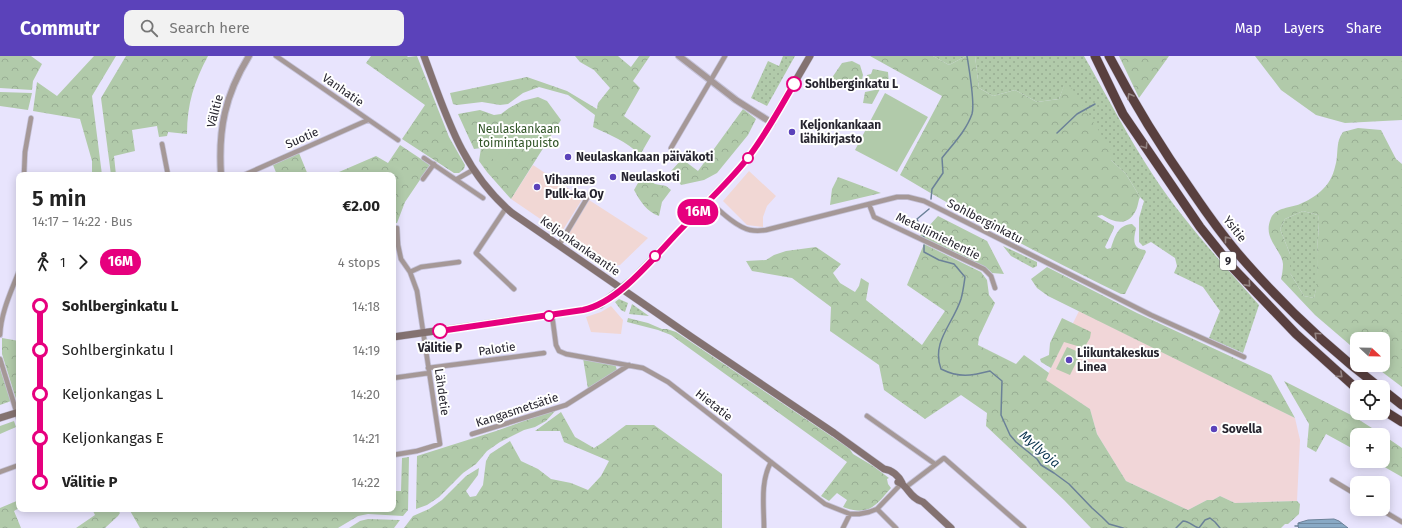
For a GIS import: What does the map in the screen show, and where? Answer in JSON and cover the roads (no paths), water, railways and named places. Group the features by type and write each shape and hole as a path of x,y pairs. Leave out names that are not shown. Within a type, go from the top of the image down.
{"highway":[{"path":"1088,56 1123,114"},
{"name":"9","path":"1095,56 1123,114 1200,226 1232,267 1296,334 1350,383"},
{"name":"Ysitie","path":"1109,56 1139,112 1162,149 1213,221 1247,264 1281,301 1317,336 1370,380"},
{"path":"1390,396 1402,405"},
{"path":"1390,414 1402,422"}],"main road":[{"name":"Keljonkankaantie","path":"424,56 454,134 473,170 496,199 506,208 693,338 834,433 884,469 886,474 896,482 911,488 921,497 923,502 951,528"},
{"path":"396,337 552,315 593,308 600,305 633,279 709,201 746,160 772,123 810,56"},
{"path":"0,418 16,415"}],"street":[{"name":"Välitie","path":"221,172 220,135 225,111 233,87 249,56"},
{"name":"Vanhatie","path":"276,56 398,140"},
{"path":"679,56 711,82 772,123"},
{"path":"671,148 725,56"},
{"path":"24,172 25,152 31,118"},
{"name":"Suotie","path":"251,172 368,120"},
{"path":"162,144 167,172"},
{"path":"424,158 483,198"},
{"path":"423,179 434,164"},
{"path":"457,179 473,170"},
{"path":"559,245 589,195"},
{"name":"Sohlberginkatu","path":"709,201 741,228 756,231 766,230 897,197 908,197 924,201 1151,315 1244,357"},
{"name":"Metallimiehentie","path":"869,204 874,217 983,269 991,276 995,288"},
{"path":"506,208 476,253 514,289"},
{"name":"Lähdetie","path":"396,454 417,451 440,444 418,291 410,272 401,259 397,228"},
{"path":"410,272 421,267 459,262"},
{"path":"0,335 0,327 6,303 16,278"},
{"name":"Hietatie","path":"552,315 556,345 559,350 566,354 643,368 668,382 825,504 850,514"},
{"name":"Palotie","path":"396,377 544,353"},
{"path":"0,359 16,409"},
{"name":"Kangasmetsätie","path":"472,434 566,405 629,365"},
{"path":"867,416 935,464"},
{"path":"843,528 850,514 859,514 877,509 904,485 944,458 1024,528"},
{"path":"764,528 764,479 771,462"},
{"path":"0,472 16,466"},
{"path":"1332,480 1350,491"},
{"path":"877,509 896,528"},
{"path":"1390,515 1402,522"}],"water":[{"path":"1334,519 1348,528 1298,527 1298,523 1308,520"}],"waterway":[{"name":"Myllyoja","path":"931,199 932,189 943,173 942,158 963,132 972,114 972,94 967,56"},
{"path":"1057,133 1077,114 1095,104"},
{"name":"Myllyoja","path":"924,237 917,219 929,209"},
{"name":"Myllyoja","path":"924,245 924,252 939,260 954,264 965,277 961,299 941,342 939,350 941,369 959,375 977,374 990,371 1002,381 1001,415 1010,435 1016,442 1037,459 1041,465 1069,484 1109,524 1123,528"},
{"name":"Myllyoja","path":"1176,528 1183,521 1199,528 1205,520 1210,518 1220,528"}],"place":[{"name":"Sohlberginkatu L","path":"794,84"},
{"name":"Keljonkankaan lähikirjasto","path":"792,132"},
{"name":"Neulaskankaan päiväkoti","path":"568,157"},
{"name":"Neulaskoti","path":"613,177"},
{"name":"Vihannes Pulk-ka Oy","path":"537,187"},
{"name":"Välitie P","path":"440,331"},
{"name":"Liikuntakeskus Linea","path":"1069,360"},
{"name":"Sovella","path":"1214,429"}],"park label":[{"name":"Neulaskankaan toimintapuisto","path":"519,136"}]}
